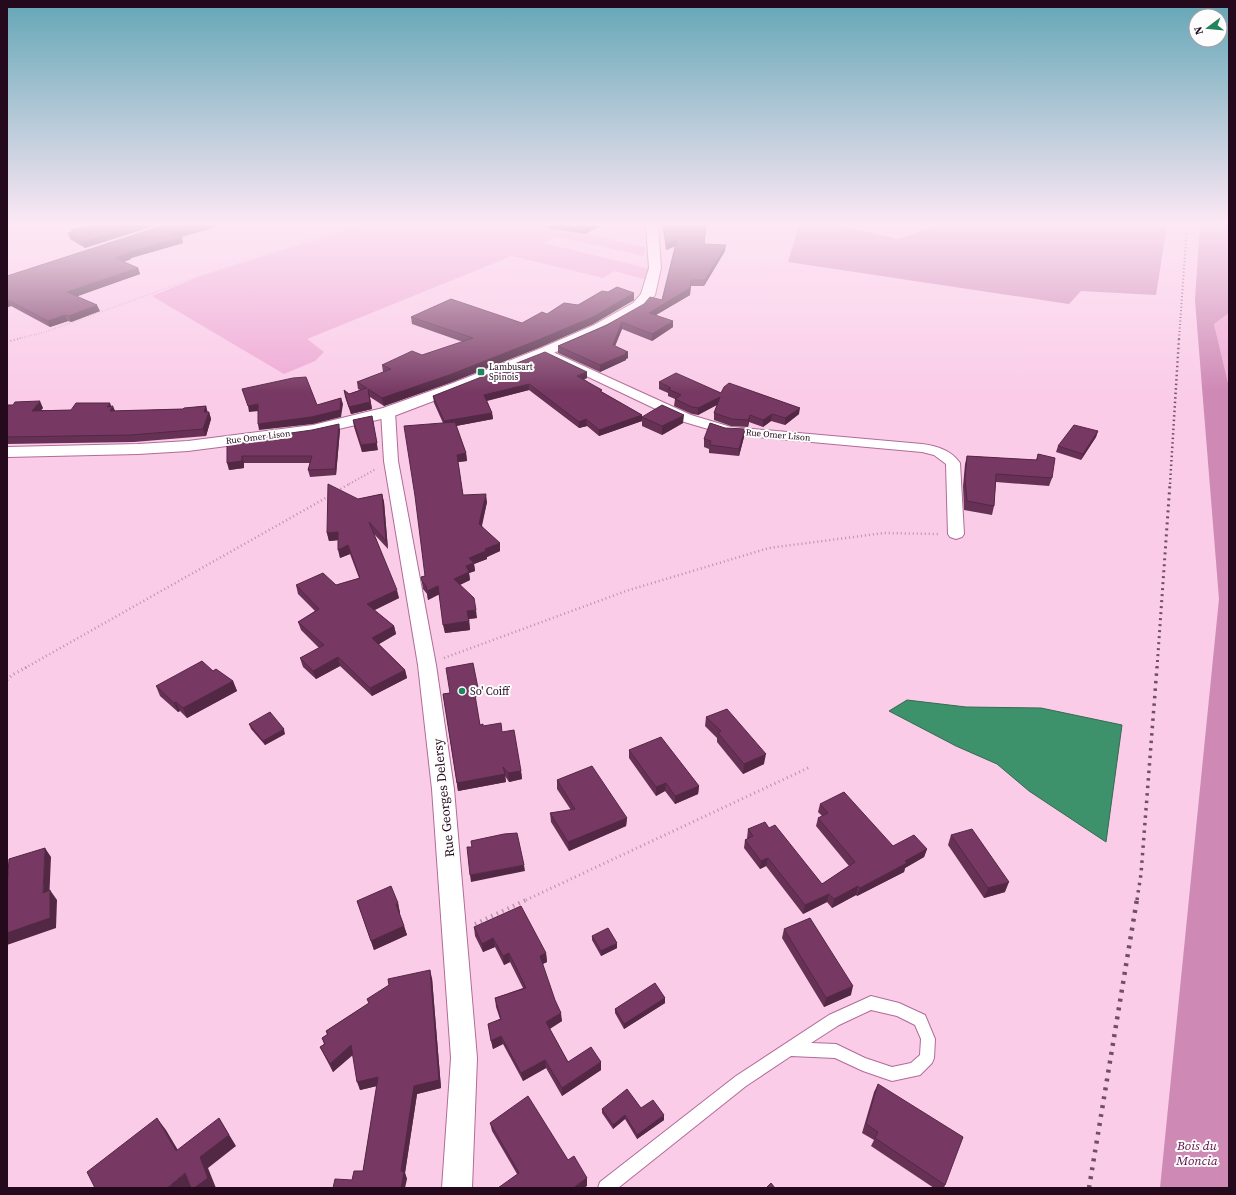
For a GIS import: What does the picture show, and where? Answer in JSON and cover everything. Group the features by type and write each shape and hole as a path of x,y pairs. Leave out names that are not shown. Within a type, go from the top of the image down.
{"street":[{"name":"Rue Omer Lison","path":"7,452 138,449 188,446 313,430 388,412 459,386 599,328 638,306 648,295 652,281"},
{"name":"Rue Omer Lison","path":"544,352 686,418 730,431 922,448 940,452 952,463 956,534"},
{"name":"Rue Georges Delersy","path":"388,412 391,461 427,665 443,789 464,1058 457,1188"}],"lane":[{"path":"606,1188 741,1081 789,1049 834,1020 871,1003 900,1010 920,1020 928,1040 927,1058 915,1070 892,1074 863,1064 836,1051 789,1049"}],"path":[{"path":"7,342 45,332 187,281"},
{"path":"7,680 12,675 89,630 391,461"},
{"path":"427,665 626,590 769,548 884,533 956,534"},
{"path":"455,934 810,767"}],"shaded area":[{"path":"190,281 451,281 307,339 324,352 315,361 284,374 152,296"},
{"path":"1229,313 1229,387 1214,324"},
{"path":"907,700 966,707 1041,708 1122,725 1106,842 1029,791 997,764 956,746 889,711"}],"green space":[{"path":"914,281 1158,281 1156,295 1081,291 1069,304"},
{"name":"Bois du Moncia","path":"1196,281 1229,281 1229,313 1214,324 1229,387 1229,1188 1160,1188 1219,599 1195,300"}],"building":[{"path":"7,281 100,281 67,292 97,305 69,316 65,315 48,321 7,300"},
{"path":"667,281 691,281 690,288 649,313 673,321 652,334 622,322 613,345 628,352 625,353 626,354 600,365 558,346 605,326 644,304 650,297 662,300"},
{"path":"617,287 634,293 593,317 452,374 382,398 368,389 370,402 349,407 344,390 349,394 367,388 357,382 391,369 382,365 412,351 422,355 473,338 411,317 451,299 522,323 542,312 547,314 564,303 578,305 602,291 608,292"},
{"path":"545,352 587,372 577,376 642,415 599,430 586,419 579,422 529,384 484,395 492,413 444,421 433,396"},
{"path":"676,373 721,393 724,387 729,383 800,408 785,418 772,414 763,420 750,415 748,420 732,419 714,413 720,397 698,408 692,407 675,399 681,395 668,389 671,388 659,382"},
{"path":"306,377 317,405 341,398 340,410 311,417 258,424 258,404 248,406 242,389 293,378"},
{"path":"40,401 32,411 71,410 76,403 110,403 107,407 113,406 110,411 183,409 206,406 204,412 209,412 203,429 131,435 7,437 7,405 13,405 15,402"},
{"path":"662,405 684,415 662,426 642,417"},
{"path":"372,416 377,443 361,445 353,420"},
{"path":"455,422 466,453 457,455 463,495 486,494 479,524 500,543 469,558 474,563 466,566 469,572 454,579 474,598 476,610 467,611 469,621 443,625 438,586 427,591 421,577 425,576 404,426"},
{"path":"710,423 725,428 745,429 739,449 710,445 711,441 704,439"},
{"path":"339,424 335,469 308,470 312,456 242,456 242,461 227,463 227,442 312,430"},
{"path":"1074,425 1098,431 1083,454 1058,446"},
{"path":"1038,454 1055,458 1052,478 996,474 994,506 967,501 965,478 967,456 1037,460"},
{"path":"328,484 358,499 382,494 386,541 369,522 397,590 367,604 394,626 372,638 405,670 370,688 338,657 313,671 300,658 324,645 298,622 319,609 296,585 323,573 336,585 360,578 348,545 338,550 338,532 327,533"},
{"path":"202,661 213,671 216,669 233,681 183,708 176,702 174,703 156,686"},
{"path":"473,663 478,688 474,689 480,725 483,724 483,726 501,723 502,732 514,730 521,771 508,773 503,767 505,774 457,783 443,694 450,693 446,668"},
{"path":"727,709 766,754 744,764 718,733 721,731 706,717"},
{"path":"270,712 284,729 263,741 249,724"},
{"path":"661,737 699,786 675,796 666,783 656,787 629,750"},
{"path":"592,766 627,818 568,842 550,813 575,809 557,780"},
{"path":"844,792 893,846 914,835 927,849 905,861 907,863 860,888 858,886 834,899 829,894 805,905 768,858 761,861 745,840 753,836 748,829 765,822 769,828 775,825 822,884 855,862 818,818 828,813 820,804"},
{"path":"972,829 1009,882 988,888 951,835"},
{"path":"517,833 524,865 470,875 467,847 472,847 471,841 504,834"},
{"path":"45,848 43,893 50,890 50,918 7,933 7,888 9,859"},
{"path":"391,886 398,903 396,904 404,926 371,941 357,901"},
{"path":"521,906 546,953 540,956 561,1013 546,1022 568,1062 591,1047 601,1062 562,1088 545,1060 521,1073 501,1036 491,1041 488,1024 501,1019 495,998 526,988 509,953 503,956 493,938 482,944 474,927"},
{"path":"810,918 853,986 826,998 784,929"},
{"path":"608,928 617,943 601,951 592,936"},
{"path":"430,970 439,1080 414,1086 401,1171 404,1172 401,1188 333,1188 335,1179 352,1180 354,1171 363,1171 378,1077 357,1082 351,1045 330,1064 320,1047 325,1044 322,1038 328,1034 326,1031 369,1003 367,999 389,985 388,979"},
{"path":"655,983 665,998 624,1024 615,1009"},
{"path":"878,1084 963,1137 945,1185 875,1138 878,1132 866,1124"},
{"path":"627,1089 641,1108 653,1100 664,1115 637,1135 625,1115 613,1125 602,1109"},
{"path":"528,1096 568,1160 574,1156 587,1178 573,1188 498,1188 519,1173 490,1123"},
{"path":"157,1118 176,1151 219,1118 229,1135 200,1157 208,1178 194,1188 191,1188 185,1173 167,1188 95,1188 87,1172"},
{"path":"771,1183 775,1188 766,1188"}],"railway":[{"path":"1179,339 1183,281"},
{"path":"1170,484 1179,338"},
{"path":"1157,668 1170,483"},
{"path":"1137,900 1141,874 1157,667"},
{"path":"1089,1188 1137,899"}],"place":[{"name":"Lambusart Spinois","path":"481,372"},
{"name":"So' Coiff","path":"462,691"}]}
